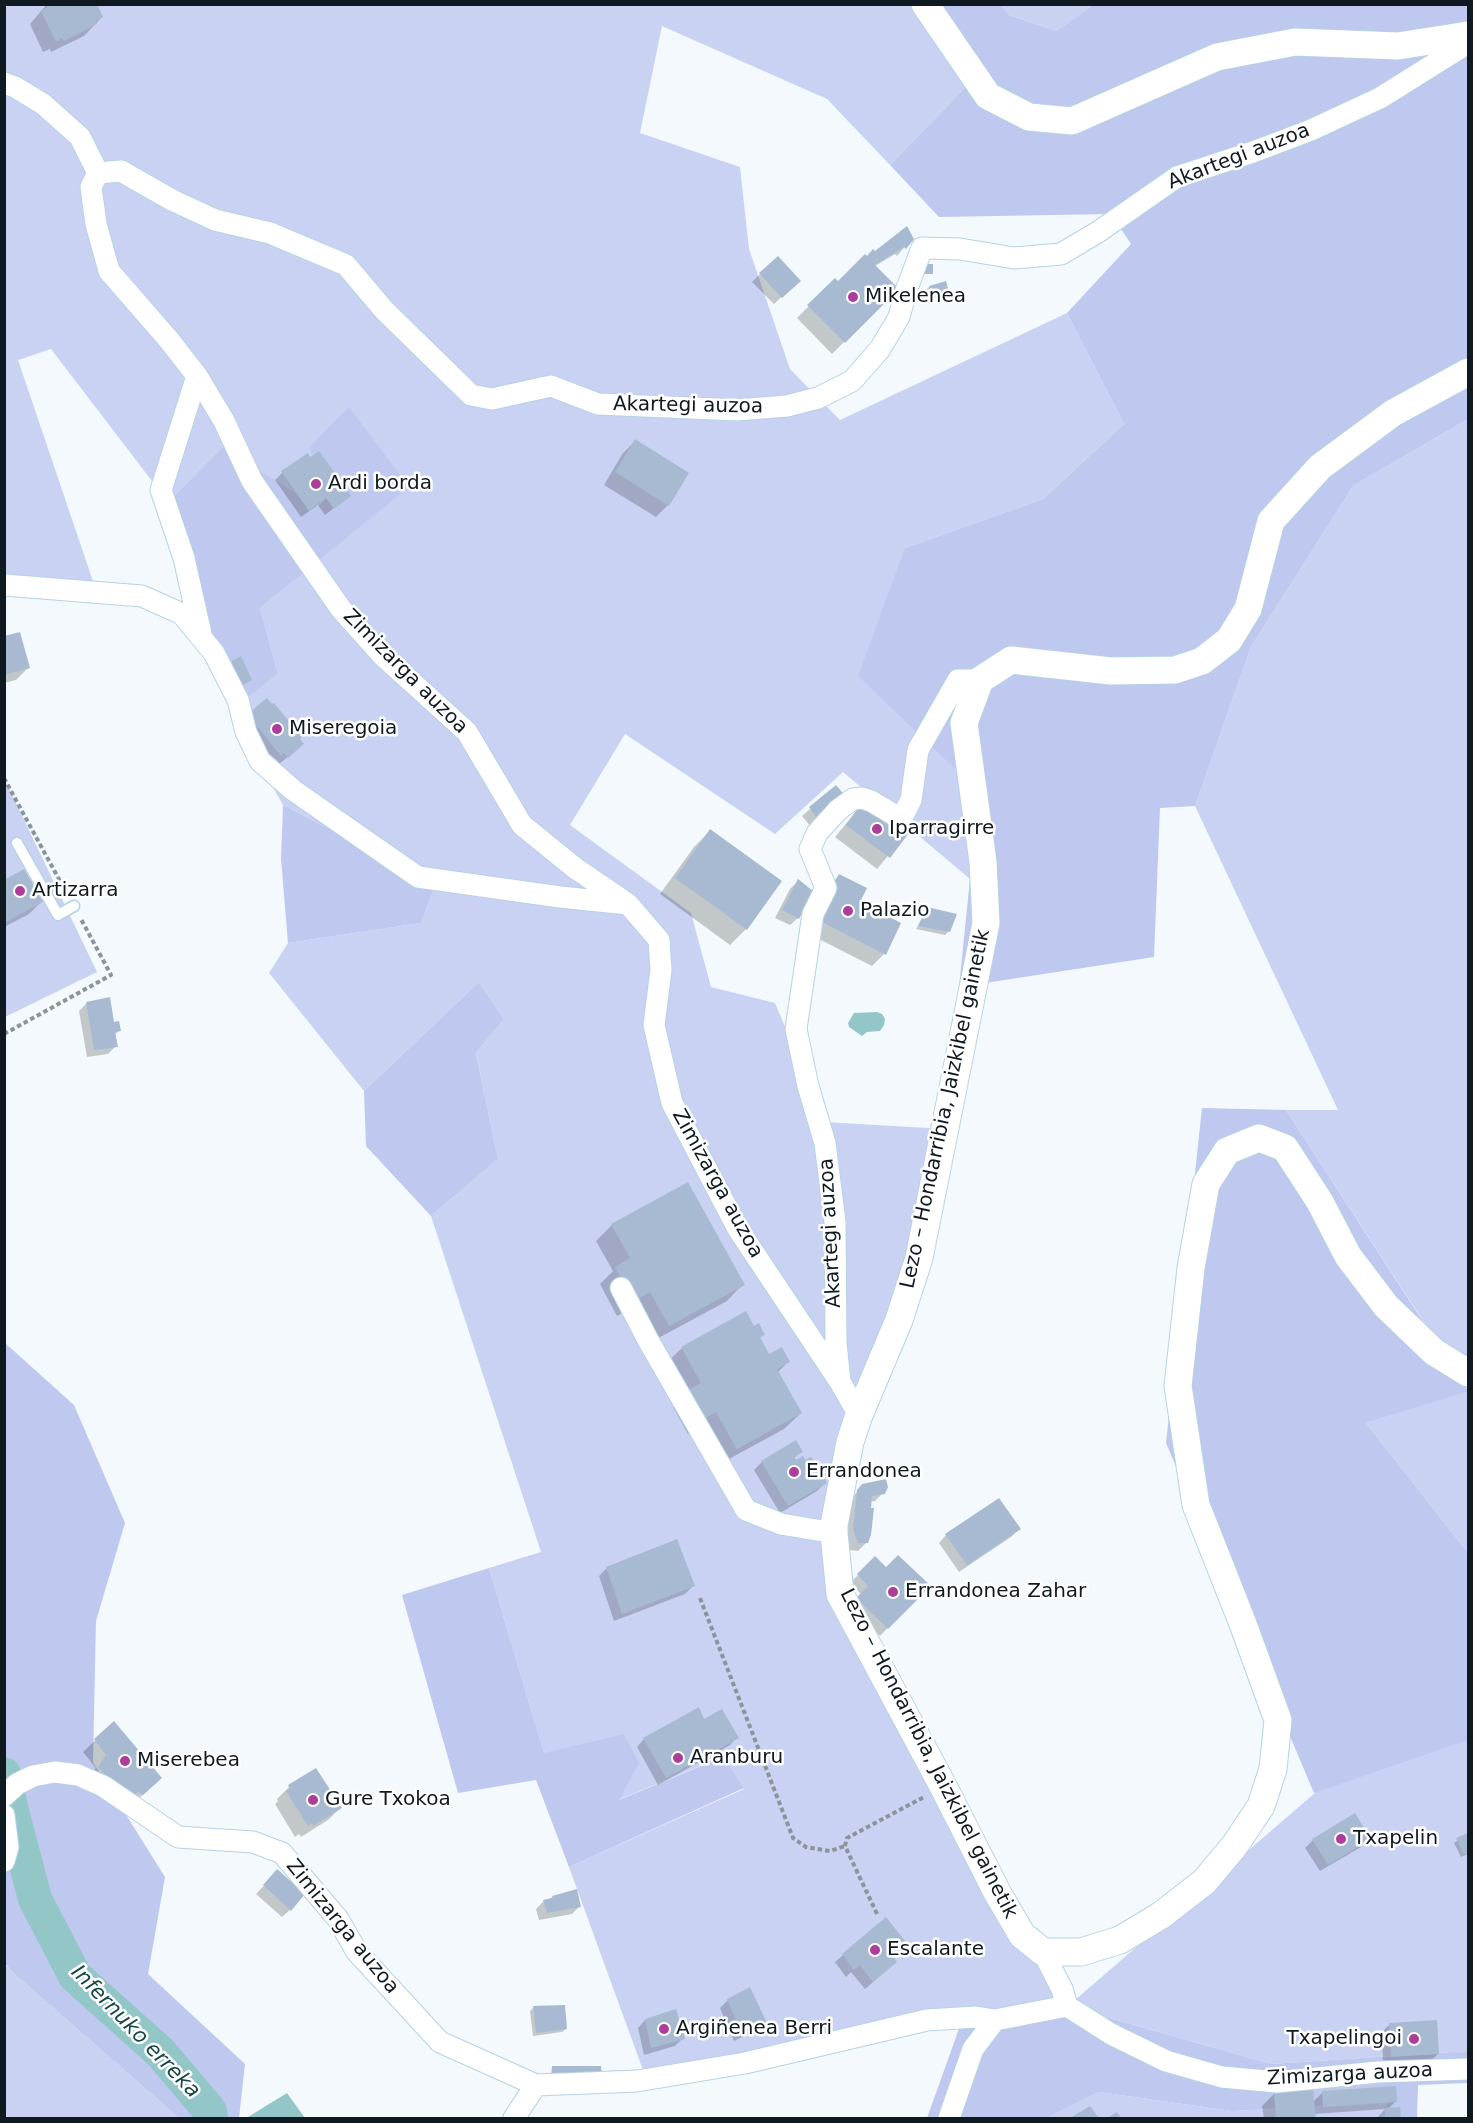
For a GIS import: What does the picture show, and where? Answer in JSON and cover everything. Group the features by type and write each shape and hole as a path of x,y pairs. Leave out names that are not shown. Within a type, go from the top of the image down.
{"street":[{"path":"925,4 988,96 1029,117 1072,121 1216,57 1295,42 1398,46 1468,35"},
{"name":"Akartegi auzoa","path":"98,173 121,171 172,200 215,220 270,233 346,265 384,310 471,395 492,399 551,386 598,404 737,410 787,406 818,398 852,381 880,349 899,317 922,248 960,249 1014,258 1061,254 1098,232 1177,177 1254,153 1380,98 1468,43"},
{"path":"4,83 43,104 80,137 98,173"},
{"name":"Zimizarga auzoa","path":"98,173 91,187 96,224 109,271 170,340 198,376 224,421 252,481 341,609 383,656 467,732 522,825 575,868 628,904 660,940 661,970 654,1025 672,1103 738,1229 840,1382"},
{"path":"980,680 1011,660 1111,671 1175,670 1202,661 1229,640 1248,609 1272,521 1320,467 1393,413 1468,372"},
{"path":"198,376 160,490 184,558 202,639"},
{"path":"4,585 142,596 182,614 214,652 238,700 246,732 260,761 293,790 418,877 628,904"},
{"name":"Akartegi auzoa","path":"859,1415 840,1382 836,1343 834,1222 825,1143 808,1086 796,1029 813,914 826,888 810,849 817,833 838,810 853,799 862,798 871,801 901,819 911,800 918,750 958,680 980,680"},
{"name":"Lezo – Hondarribia, Jaizkibel gainetik","path":"980,680 964,723 983,862 986,923 919,1258 899,1320 850,1442 834,1533 840,1594 998,1894 1022,1935 1043,1952"},
{"path":"1067,2006 1062,1989 1043,1952 1082,1952 1120,1940 1160,1916 1204,1882 1235,1845 1261,1806 1273,1769 1278,1720 1196,1505 1179,1386 1191,1268 1206,1184 1227,1151 1259,1138 1285,1148 1320,1202 1348,1256 1386,1306 1434,1352 1468,1373"},
{"path":"621,1288 648,1340 747,1510 781,1524 834,1533"},
{"name":"Zimizarga auzoa","path":"4,1796 17,1784 33,1776 55,1772 78,1775 103,1786 178,1837 253,1842 282,1853 339,1919 357,1952 440,2042 536,2085 637,2081 745,2063 927,2020 976,2017 995,2020 1067,2006 1111,2034 1166,2061 1222,2077 1277,2082 1378,2072 1468,2069"},
{"path":"4,1815 8,1846 4,1861"},
{"path":"948,2118 973,2049 995,2020"},
{"path":"514,2118 536,2085"}],"lane":[{"path":"17,843 58,915 74,906"}],"path":[{"path":"700,1598 793,1838 806,1847 830,1851 845,1846"},
{"path":"878,1914 845,1846 847,1838 943,1786"}],"shaded area":[{"path":"4,5 933,5 979,73 890,165 827,99 662,26 640,133 740,167 749,249 790,369 840,420 1067,313 1124,424 1043,499 905,548 969,782 970,879 843,772 775,834 625,734 570,825 691,913 711,987 775,1003 825,1122 945,1129 829,1556 1068,2006 1323,1786 1468,1739 1468,2051 1271,2064 1067,2006 961,2023 647,2081 569,1867 744,1789 722,1757 618,1800 544,1753 489,1568 541,1552 431,1216 498,1159 476,1053 504,1019 479,982 364,1091 269,973 288,943 421,923 436,883 283,805 230,712 278,674 260,608 409,486 334,489 318,506 222,447 168,502 51,349 18,360 97,593 5,576"},
{"path":"933,5 1001,5 1009,15 1056,31 1093,5 1468,5 1468,419 1353,486 1251,647 1195,806 1160,808 1154,957 959,987 970,879 969,782 858,676 905,548 1043,499 1124,424 1067,313 1131,244 1111,214 939,217 890,165 979,73"},
{"path":"1001,5 1093,5 1056,31 1009,15"},
{"path":"349,407 409,487 260,608 278,674 230,712 168,502 222,447 318,506 334,489 309,448"},
{"path":"1468,419 1468,1390 1286,1110 1338,1110 1195,806 1251,647 1353,486"},
{"path":"4,778 97,972 5,1017"},
{"path":"283,805 436,883 421,923 288,943 281,859"},
{"path":"479,982 504,1019 476,1053 498,1159 431,1216 366,1146 364,1091"},
{"path":"877,1012 885,1019 880,1031 867,1032 862,1036 849,1027 848,1023 854,1013"},
{"path":"1202,1108 1286,1110 1468,1391 1366,1423 1468,1553 1468,1740 1314,1793 1166,1443"},
{"path":"5,1343 74,1405 125,1523 96,1621 93,1762 165,1877 148,1974 245,2064 239,2118 179,2118 11,1971 5,1963"},
{"path":"1468,1390 1468,1553 1366,1423"},
{"path":"489,1568 544,1753 624,1734 639,1763 619,1800 723,1757 744,1788 569,1867 536,1780 458,1793 402,1595"},
{"path":"4,1963 11,1971 179,2118 5,2118"},
{"path":"1067,2006 1271,2064 1468,2051 1468,2083 1418,2085 1417,2118 1388,2118 1387,2103 1232,2111 1099,2092 1047,2118 927,2118 961,2023"},
{"path":"1099,2092 1232,2111 1388,2103 1388,2118 1047,2118"},
{"path":"287,2093 305,2118 248,2117"}],"building":[{"path":"47,4 97,4 103,17 96,21 97,24 64,41 62,38 56,42 41,11 48,7"},
{"name":"Mikelenea","path":"907,226 914,239 906,249 904,247 875,265 899,289 845,343 807,305 835,278 838,281 865,254 867,256 873,249 875,251"},
{"path":"778,256 801,281 782,298 759,273"},
{"path":"917,264 933,264 933,274 917,274"},
{"path":"946,281 949,292 932,297 929,286"},
{"path":"635,439 689,473 669,506 615,472"},
{"name":"Ardi borda","path":"319,451 351,496 334,509 326,498 309,511 281,471 308,453 310,457"},
{"path":"20,632 30,668 4,675 4,636"},
{"path":"241,656 252,680 239,687 228,663"},
{"name":"Miseregoia","path":"267,698 272,704 274,703 302,737 300,739 304,744 288,758 284,753 281,756 249,713"},
{"path":"836,785 847,798 819,821 809,807"},
{"name":"Iparragirre","path":"864,800 909,833 890,858 846,825"},
{"path":"710,829 782,881 747,930 675,878"},
{"name":"Artizarra","path":"24,869 43,902 4,923 4,880"},
{"name":"Palazio","path":"839,874 867,888 860,902 901,923 886,955 816,919"},
{"path":"798,879 813,891 799,919 782,910"},
{"path":"927,907 957,914 950,932 918,926"},
{"path":"110,997 114,1022 119,1021 121,1031 115,1032 118,1047 94,1050 86,1002"},
{"path":"688,1182 745,1285 669,1326 650,1292 634,1301 615,1267 630,1258 611,1224"},
{"path":"746,1311 754,1326 759,1323 765,1335 760,1337 769,1354 782,1347 790,1362 777,1369 802,1413 737,1449 716,1412 704,1419 688,1390 701,1383 681,1347"},
{"name":"Errandonea","path":"796,1440 803,1452 794,1457 796,1460 803,1456 805,1460 811,1457 827,1483 788,1506 761,1461"},
{"path":"886,1479 888,1487 885,1494 872,1496 871,1508 874,1508 868,1543 858,1543 853,1530 857,1490 862,1484"},
{"path":"999,1498 1021,1529 967,1565 945,1534"},
{"path":"677,1539 695,1586 622,1614 606,1567"},
{"name":"Errandonea Zahar","path":"898,1555 931,1586 888,1629 856,1598 868,1586 857,1574 875,1556 886,1567"},
{"name":"Aranburu","path":"699,1707 704,1719 722,1709 739,1738 666,1778 643,1738"},
{"name":"Miserebea","path":"114,1721 162,1778 143,1795 138,1792 135,1795 125,1788 121,1791 98,1767 106,1755 94,1739"},
{"name":"Gure Txokoa","path":"316,1768 342,1808 313,1826 311,1823 308,1826 286,1791 290,1789 288,1785"},
{"name":"Txapelin","path":"1355,1813 1371,1839 1328,1865 1312,1839"},
{"path":"1468,1833 1468,1853 1464,1855 1456,1838"},
{"path":"277,1869 305,1894 291,1911 263,1885"},
{"path":"577,1889 581,1907 547,1913 543,1900"},
{"name":"Escalante","path":"886,1917 909,1946 894,1958 897,1962 873,1982 860,1965 854,1970 842,1954"},
{"path":"750,1987 767,2023 742,2035 727,1999"},
{"path":"565,2005 567,2029 536,2033 533,2006"},
{"name":"Argiñenea Berri","path":"676,2009 685,2039 651,2048 645,2019"},
{"name":"Txapelingoi","path":"1437,2020 1439,2054 1391,2057 1389,2023"},
{"path":"552,2066 601,2066 602,2076 551,2076"},
{"path":"1396,2086 1397,2102 1323,2107 1322,2091"},
{"path":"1313,2089 1316,2118 1276,2118 1274,2093"},
{"path":"1090,2106 1099,2118 1070,2118"},
{"path":"1400,2107 1401,2118 1385,2118 1385,2108"},
{"path":"1117,2112 1121,2118 1107,2118"}],"waterway":[{"name":"Infernuko erreka","path":"4,1774 35,1899 75,1976 160,2052 210,2111 211,2118"}],"place":[{"name":"Mikelenea","path":"853,297"},
{"name":"Ardi borda","path":"316,484"},
{"name":"Miseregoia","path":"277,729"},
{"name":"Iparragirre","path":"877,829"},
{"name":"Artizarra","path":"20,891"},
{"name":"Palazio","path":"848,911"},
{"name":"Errandonea","path":"794,1472"},
{"name":"Errandonea Zahar","path":"893,1592"},
{"name":"Aranburu","path":"678,1758"},
{"name":"Miserebea","path":"125,1761"},
{"name":"Gure Txokoa","path":"313,1800"},
{"name":"Txapelin","path":"1341,1839"},
{"name":"Escalante","path":"875,1950"},
{"name":"Argiñenea Berri","path":"664,2029"},
{"name":"Txapelingoi","path":"1414,2039"}]}
